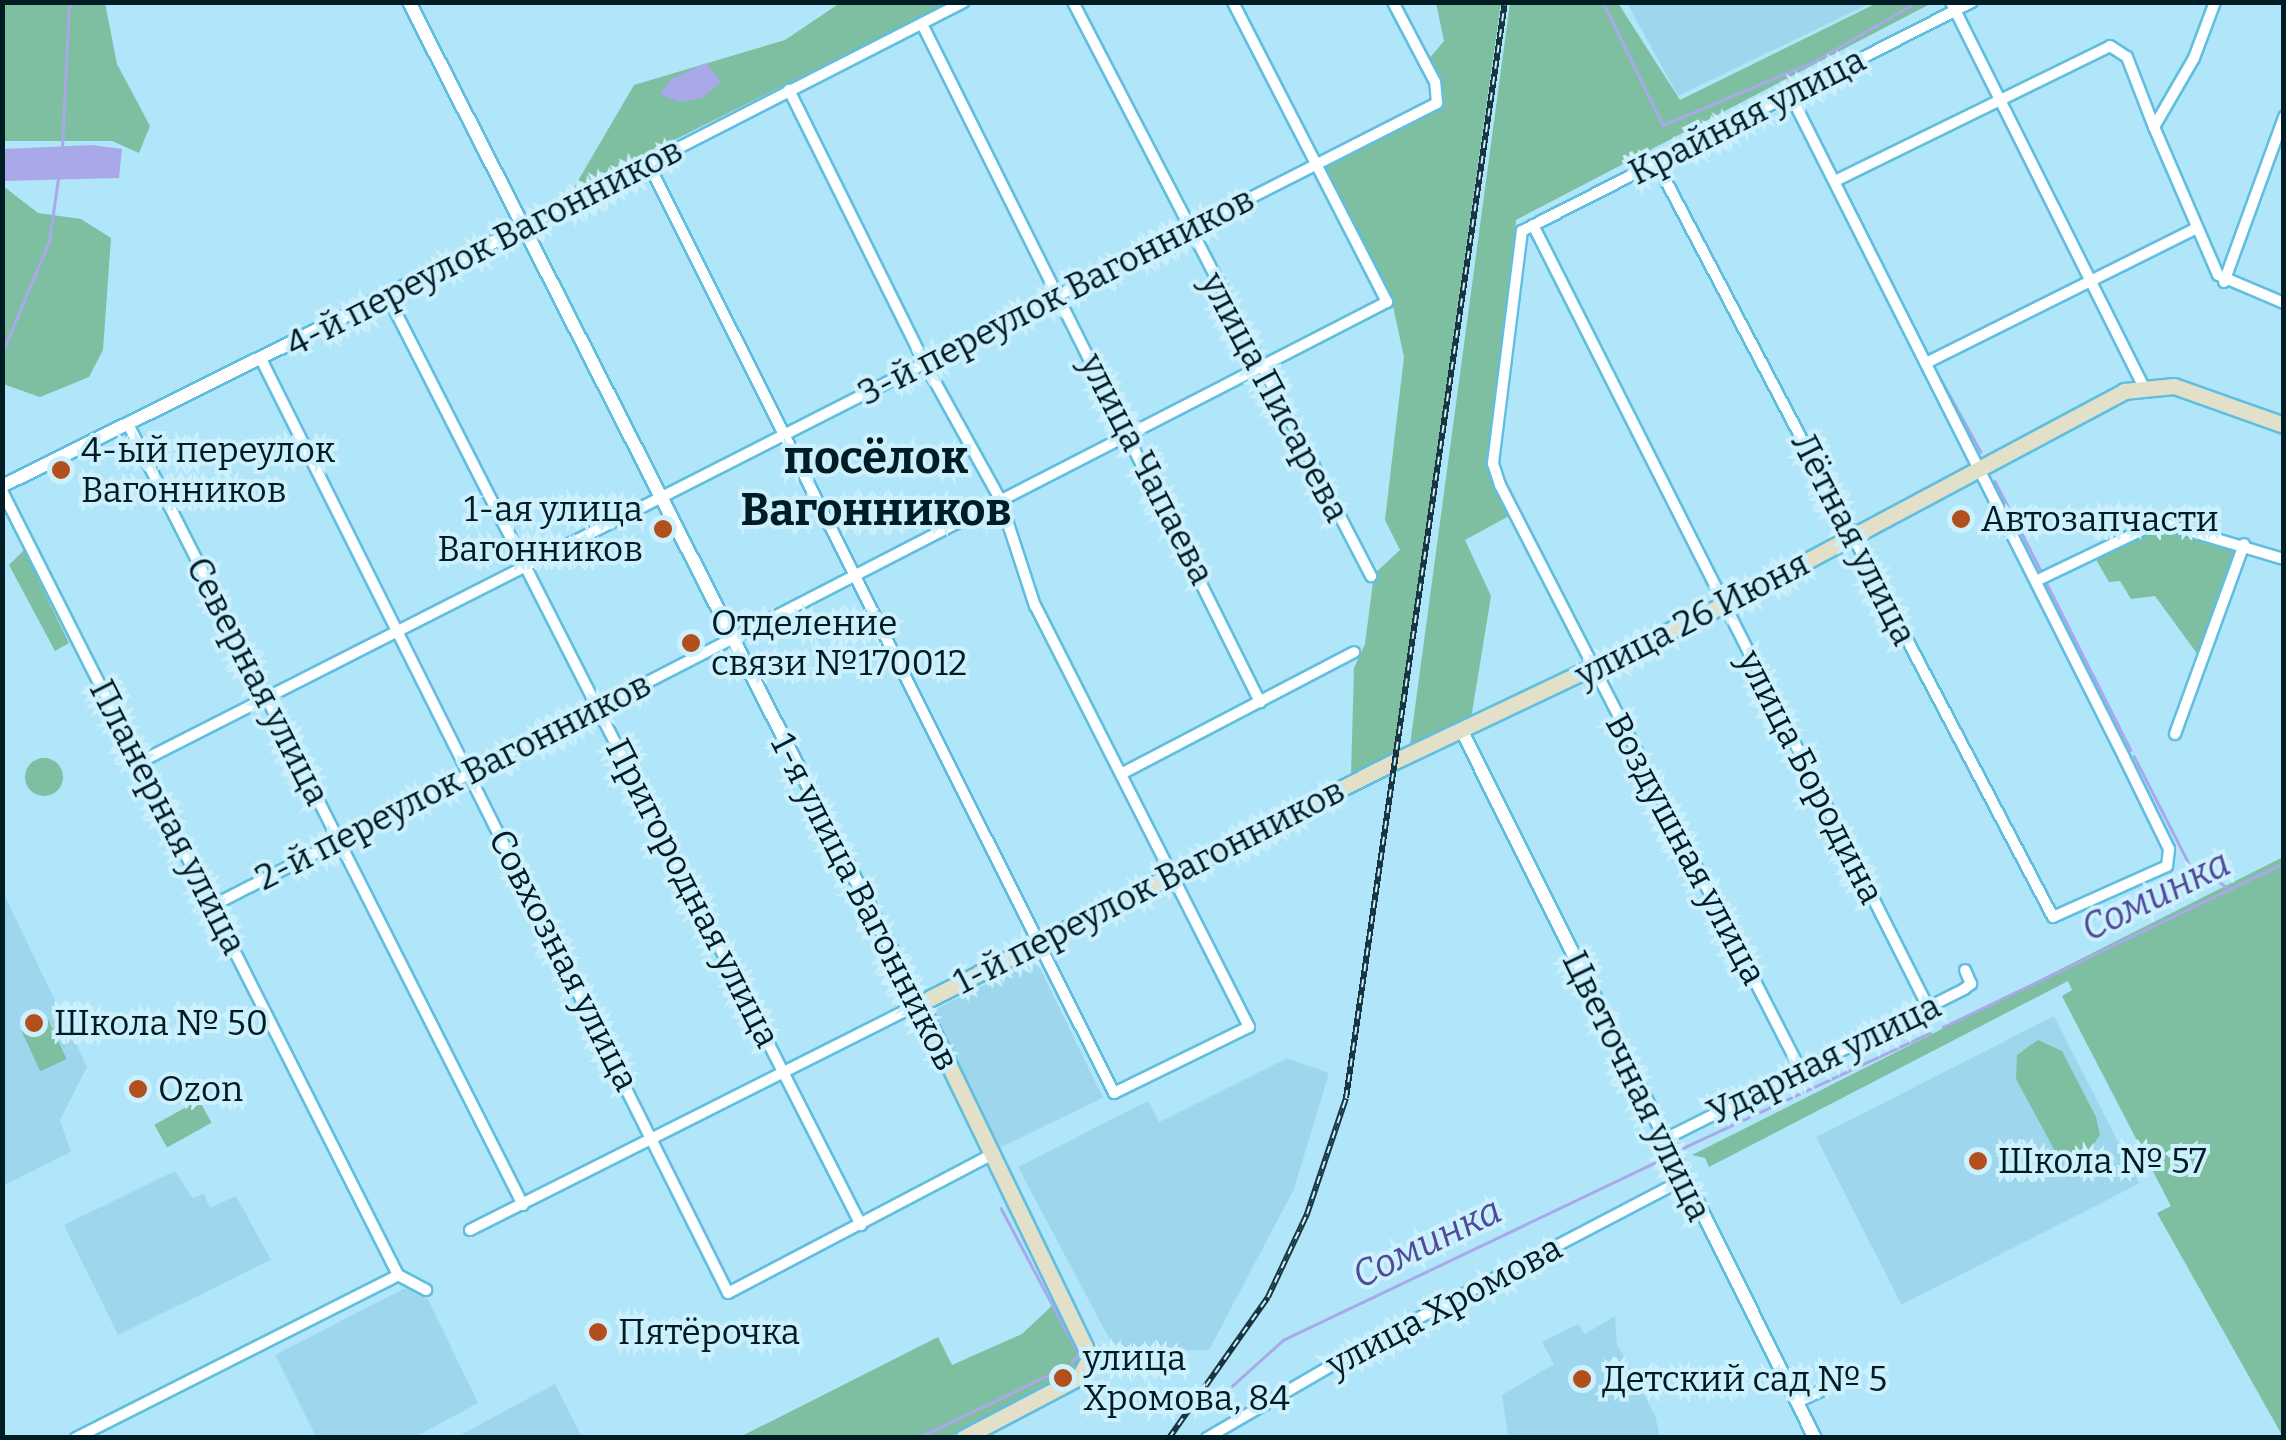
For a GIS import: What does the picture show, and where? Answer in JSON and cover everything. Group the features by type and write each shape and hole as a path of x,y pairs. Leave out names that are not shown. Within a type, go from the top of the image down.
{"main road":[{"name":"улица 26 Июня","path":"1399,759 1593,670 2143,385"},
{"path":"2143,385 2182,388 2284,425"},
{"name":"1-й переулок Вагонников","path":"919,1004 1399,759"},
{"name":"1-я улица Вагонников","path":"919,1004 1088,1349 1088,1366 964,1438"}],"street":[{"name":"1-я улица Вагонников","path":"408,2 919,1004"},
{"name":"4-й переулок Вагонников","path":"2,489 964,2"},
{"name":"улица Писарева","path":"1072,2 1186,228 1372,576"},
{"path":"1233,2 1318,162"},
{"name":"3-й переулок Вагонников","path":"140,762 788,435 1058,292 1438,104 1435,82 1393,2"},
{"name":"Крайняя улица","path":"1522,231 1954,7 1972,2"},
{"path":"2154,127 2194,58 2215,2"},
{"path":"1954,7 2143,385"},
{"name":"улица Чапаева","path":"922,24 1260,702"},
{"path":"1835,181 2101,48 2119,48 2127,57 2196,229 2224,282 2284,303"},
{"path":"648,164 1043,940 1114,1093 1248,1027 1035,606 1000,498 924,362 790,90"},
{"path":"1789,92 2038,580 2160,522 2284,559"},
{"path":"2224,282 2284,116"},
{"name":"Лётная улица","path":"1655,160 2053,918 2167,866 2169,849 2038,580"},
{"name":"2-й переулок Вагонников","path":"214,905 1387,302 1318,162"},
{"name":"улица Бородина","path":"1533,224 1928,1007"},
{"path":"1926,364 2196,229"},
{"name":"Воздушная улица","path":"1522,231 1493,463 1593,670 1799,1067"},
{"name":"Пригородная улица","path":"387,295 786,1071 861,1225"},
{"name":"Совхозная улица","path":"262,360 728,1293 861,1225"},
{"name":"Северная улица","path":"128,426 522,1205"},
{"name":"Планерная улица","path":"2,489 398,1274"},
{"path":"2175,734 2244,544"},
{"path":"1122,774 1354,652"},
{"name":"Цветочная улица","path":"1462,733 1662,1140 1815,1438"},
{"name":"Ударная улица","path":"1662,1140 1799,1067 1971,984 1965,970"},
{"name":"1-й переулок Вагонников","path":"470,1230 655,1142 919,1004"},
{"path":"861,1225 993,1154"},
{"name":"улица Хромова","path":"1207,1438 1365,1346 1683,1180"},
{"path":"76,1438 398,1274 426,1290"},
{"path":"1797,1402 1823,1390"}],"shaded area":[{"path":"1627,3 1871,3 1678,96"},
{"name":"Школа № 50","path":"2,890 87,1067 60,1120 71,1152 3,1186"},
{"path":"1036,960 1103,1098 998,1149 931,1011"},
{"name":"Школа № 57","path":"2054,1016 2139,1184 1901,1305 1816,1137"},
{"path":"1287,1058 1329,1073 1294,1189 1209,1350 1128,1351 1111,1342 1018,1167 1148,1101 1159,1122"},
{"path":"175,1171 192,1198 204,1194 210,1208 236,1196 271,1260 118,1335 64,1225"},
{"path":"403,1289 423,1289 478,1403 415,1437 316,1437 275,1355"},
{"name":"Детский сад № 5","path":"1615,1316 1617,1344 1655,1415 1660,1437 1508,1437 1502,1395 1554,1364 1542,1342 1578,1324 1585,1334"},
{"path":"555,1384 582,1437 457,1437"}],"green space":[{"path":"3,2 105,3 117,64 150,126 139,153 112,141 3,141"},
{"path":"840,3 949,3 572,191 634,85 785,40"},
{"path":"1436,3 1501,3 1394,755 1351,774 1354,668 1365,644 1374,574 1400,550 1385,520 1404,357 1391,297 1322,164 1442,106 1444,94 1428,60 1444,41"},
{"path":"1510,3 1618,3 1680,100 1877,3 1932,3 1516,220 1490,467 1509,516 1465,540 1491,596 1471,719 1410,745"},
{"path":"3,186 38,213 81,219 111,238 103,350 89,377 40,397 3,384"},
{"path":"2170,526 2239,546 2201,659 2155,596 2131,599 2120,581 2109,582 2094,556 2147,529"},
{"path":"24,550 69,643 55,651 9,565"},
{"path":"44,758 58,763 63,777 58,791 44,796 30,791 25,777 30,763"},
{"path":"2283,857 2283,1437 2157,1213 2171,1206 2062,996 2072,990 2068,981 1709,1167 1705,1158 1692,1155"},
{"path":"48,1019 67,1059 40,1071 22,1031"},
{"path":"2038,1040 2062,1051 2096,1117 2100,1135 2086,1155 2070,1158 2055,1151 2016,1079 2017,1055"},
{"path":"199,1100 212,1123 167,1147 154,1125"},
{"path":"1058,1300 1084,1359 1071,1374 949,1437 738,1438 938,1337 952,1365 1022,1334"}],"water":[{"path":"706,63 721,82 702,98 679,102 660,94 671,79"},
{"path":"92,145 122,149 119,178 3,181 3,149"}],"waterway":[{"path":"62,147 69,2"},
{"path":"1603,2 1663,125 1813,62 1917,2"},
{"path":"1787,74 1792,85"},
{"path":"1799,99 1837,174"},
{"path":"2,353 49,242 58,179"},
{"path":"1842,184 1929,357"},
{"path":"1933,365 1981,452"},
{"path":"1995,481 2042,573"},
{"path":"2046,582 2131,750"},
{"path":"2134,756 2195,875 2210,875 2225,886"},
{"name":"Соминка","path":"1943,1027 2284,863"},
{"name":"Соминка","path":"1683,1148 1930,1033"},
{"name":"Соминка","path":"1232,1386 1283,1340 1656,1162"},
{"path":"1001,1208 1079,1355 1072,1362"},
{"path":"918,1438 1065,1367"}],"railway":[{"path":"1169,1438 1268,1297 1307,1214 1346,1098 1505,2"}],"place":[{"name":"4-ый переулок Вагонников","path":"61,470"},
{"name":"Автозапчасти","path":"1961,519"},
{"name":"1-ая улица Вагонников","path":"663,529"},
{"name":"Отделение связи №170012","path":"691,643"},
{"name":"Школа № 50","path":"34,1023"},
{"name":"Ozon","path":"138,1089"},
{"name":"Школа № 57","path":"1978,1161"},
{"name":"Пятёрочка","path":"598,1332"},
{"name":"улица Хромова, 84","path":"1063,1378"},
{"name":"Детский сад № 5","path":"1582,1379"}],"district":[{"name":"посёлок Вагонников","path":"876,485"}]}
